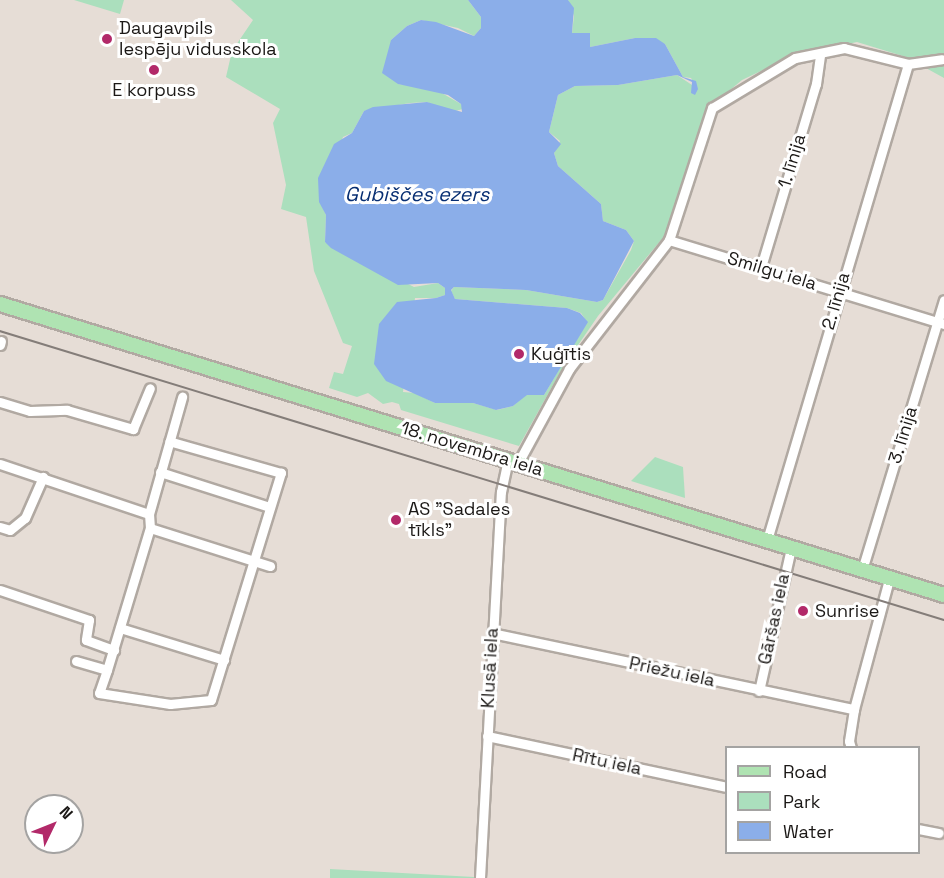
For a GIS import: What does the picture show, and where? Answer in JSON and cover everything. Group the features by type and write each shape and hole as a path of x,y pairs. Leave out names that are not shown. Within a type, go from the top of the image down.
{"main road":[{"name":"18. novembra iela","path":"0,304 944,595"}],"street":[{"path":"513,462 568,369 669,240 712,108 774,68 795,58 844,48 908,64 942,59"},
{"name":"1. līnija","path":"761,267 816,84 820,54"},
{"name":"2. līnija","path":"767,540 908,64"},
{"name":"Smilgu iela","path":"669,240 941,323"},
{"name":"3. līnija","path":"862,570 941,323 944,300"},
{"path":"0,402 30,411 67,410 133,429 150,388"},
{"path":"169,441 281,473 211,700 170,704 99,693 150,528 149,514 160,472 169,441 182,397"},
{"name":"Klusā iela","path":"480,878 501,492 513,462"},
{"path":"0,464 149,514"},
{"path":"160,472 270,507"},
{"path":"0,527 10,530 25,518 43,477"},
{"path":"150,528 270,567"},
{"name":"Gāršas iela","path":"759,691 791,548"},
{"path":"851,746 849,741 854,709 889,579"},
{"path":"0,591 89,620 86,640 114,650"},
{"path":"120,628 224,660"},
{"name":"Priežu iela","path":"492,633 759,691 854,709"},
{"path":"76,661 107,670"},
{"name":"Rītu iela","path":"487,736 725,787"},
{"path":"920,829 939,833"}],"green space":[{"path":"74,0 124,0 120,14"},
{"path":"231,0 468,0 481,17 481,28 474,36 458,28 421,20 407,26 391,40 398,84 433,88 461,104 463,109 451,112 427,102 364,111 352,133 343,137 320,202 326,215 325,242 414,287 438,283 445,288 445,295 436,298 415,298 403,392 415,393 435,403 473,403 497,410 513,406 527,394 544,395 587,322 581,313 567,308 455,299 451,291 454,287 526,290 597,302 603,300 634,241 626,230 603,221 601,204 558,166 554,153 560,141 549,132 558,95 575,86 618,85 677,75 698,89 691,78 683,77 665,44 635,38 590,47 572,33 574,16 568,0 944,0 944,78 906,57 857,42 792,56 742,80 711,106 695,141 666,234 598,316 563,367 519,446 401,410 399,404 392,402 383,404 368,393 357,397 329,388 334,372 343,374 352,346 343,343 314,271 306,217 281,209 286,185 273,123 280,109 226,77 232,51 253,20"},
{"path":"655,457 683,467 685,498 631,481"},
{"path":"330,869 474,877 484,878 330,878"}],"water":[{"name":"Gubiščes ezers","path":"468,0 568,0 574,8 572,33 590,33 590,47 635,38 656,38 665,44 683,77 696,81 698,89 695,95 691,93 692,82 677,75 618,85 575,86 558,95 549,132 561,144 554,153 558,166 601,204 603,221 626,230 634,241 603,300 597,302 526,290 454,287 451,290 455,299 567,308 580,313 588,322 544,395 527,395 513,406 496,410 473,403 435,403 386,381 374,364 379,324 397,302 436,298 445,295 445,288 438,283 398,285 331,248 325,242 326,215 319,202 318,178 334,144 352,133 364,111 373,107 427,102 462,112 461,104 448,95 398,84 382,73 391,40 407,26 421,20 436,22 474,36 481,28 481,17"}],"tram line":[{"path":"0,331 944,620"}],"place":[{"name":"Daugavpils Iespēju vidusskola","path":"107,39"},
{"name":"E korpuss","path":"154,70"},
{"name":"Kuģītis","path":"519,354"},
{"name":"AS \"Sadales tīkls\"","path":"396,520"},
{"name":"Sunrise","path":"803,611"}]}
